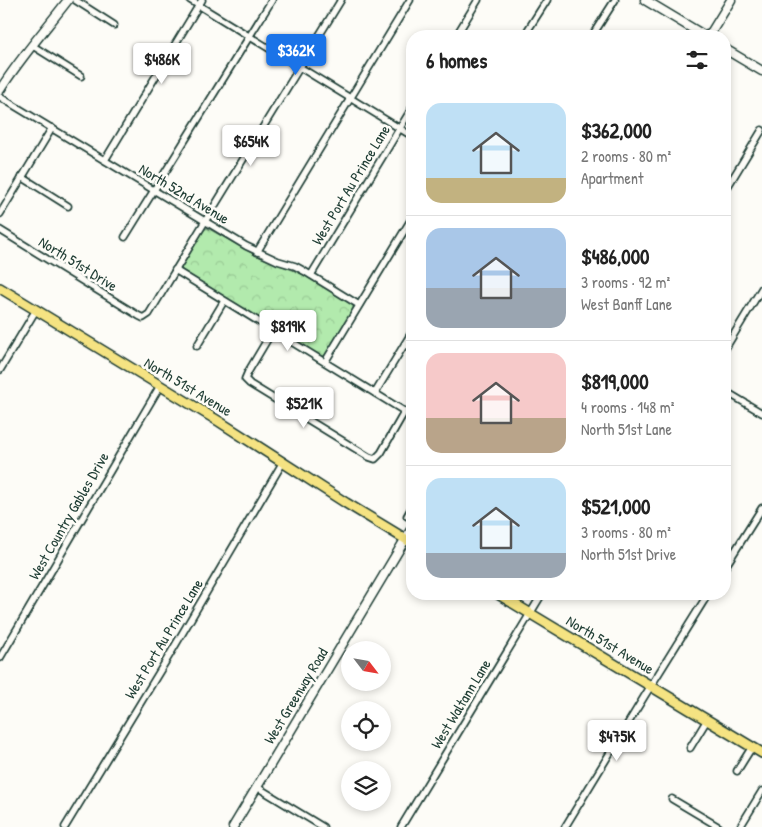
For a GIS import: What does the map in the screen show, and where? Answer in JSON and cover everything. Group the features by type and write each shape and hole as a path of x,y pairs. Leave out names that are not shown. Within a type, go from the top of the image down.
{"main road":[{"path":"0,90 13,70 68,0"},
{"path":"645,0 695,30"},
{"path":"713,30 731,0"},
{"path":"731,53 762,72"},
{"name":"North 51st Avenue","path":"0,288 220,422 406,539"},
{"name":"West Greenway Road","path":"233,827 406,546"},
{"name":"North 51st Avenue","path":"508,600 762,753"}],"street":[{"path":"74,0 114,25"},
{"path":"190,0 200,3 406,132"},
{"path":"125,237 272,0"},
{"path":"273,330 248,372 246,379 250,384 368,456 375,458 381,453 405,411 273,330 224,301 175,270 341,0"},
{"path":"257,252 410,0"},
{"path":"460,30 478,0"},
{"path":"528,30 547,0"},
{"path":"596,30 615,0"},
{"path":"104,160 200,3"},
{"path":"33,46 81,76"},
{"name":"North 52nd Avenue","path":"0,97 205,222 257,252 311,274 359,305"},
{"name":"West Port Au Prince Lane","path":"311,274 406,118"},
{"path":"0,214 52,128"},
{"path":"731,181 762,130"},
{"path":"22,177 68,206"},
{"path":"325,362 406,228"},
{"name":"North 51st Drive","path":"0,230 144,318 175,270"},
{"path":"731,339 762,288"},
{"path":"197,346 224,301"},
{"path":"0,370 36,310"},
{"path":"375,393 405,344"},
{"name":"West Country Gables Drive","path":"0,658 160,386"},
{"path":"731,395 762,413"},
{"name":"West Port Au Prince Lane","path":"65,827 169,656 283,462"},
{"path":"731,557 762,508"},
{"name":"West Waltann Lane","path":"401,827 538,600"},
{"path":"566,827 704,600"},
{"path":"690,748 707,720"},
{"path":"737,771 752,747"},
{"path":"257,787 323,827"},
{"path":"740,827 762,791"},
{"path":"672,799 719,827"},
{"path":"755,802 762,806"}],"green space":[{"path":"207,228 255,255 307,276 353,305 353,311 326,355 321,356 182,270 181,268"}]}
